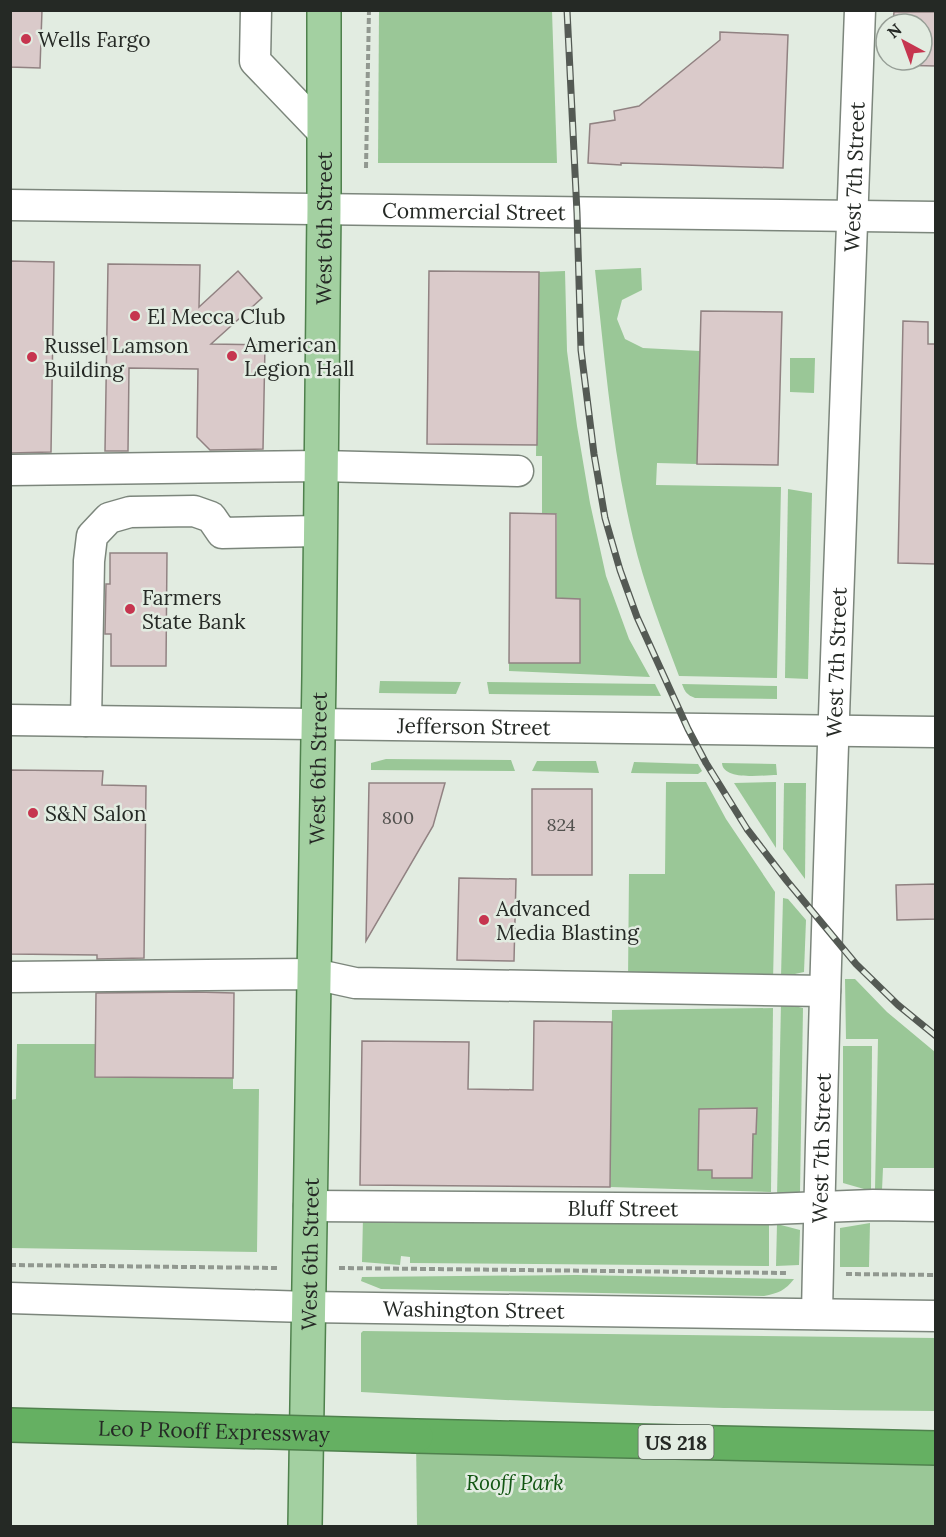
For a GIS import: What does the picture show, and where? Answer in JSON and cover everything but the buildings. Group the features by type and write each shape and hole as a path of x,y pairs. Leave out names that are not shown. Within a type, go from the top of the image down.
{"highway":[{"name":"Leo P Rooff Expressway","path":"10,1425 936,1448"}],"main road":[{"name":"West 6th Street","path":"305,1527 318,724 325,134 324,10"}],"street":[{"path":"256,10 255,61 325,134"},
{"name":"West 7th Street","path":"817,1314 825,991 860,10"},
{"name":"Commercial Street","path":"10,205 936,217"},
{"path":"10,470 321,466 519,471"},
{"path":"86,721 89,561 92,536 109,518 130,512 194,511 211,517 222,533 320,531"},
{"name":"Jefferson Street","path":"10,720 936,732"},
{"path":"10,977 314,975 355,983 825,991"},
{"name":"Bluff Street","path":"309,1206 759,1209 873,1205 936,1206"},
{"name":"Washington Street","path":"10,1298 308,1307 936,1316"}],"path":[{"path":"366,168 369,10"},
{"path":"10,1265 936,1275"}],"green space":[{"path":"379,11 552,11 557,163 378,163"},
{"path":"641,268 642,290 622,300 617,319 625,339 643,348 700,351 697,464 657,463 656,485 781,487 777,678 679,676 648,590 637,556 620,472 595,270"},
{"path":"565,271 567,351 590,503 606,576 629,639 650,677 509,671 509,663 580,663 580,599 556,598 557,514 542,513 542,456 536,456 539,272"},
{"path":"790,358 815,358 814,393 790,392"},
{"path":"788,489 812,493 808,679 785,678"},
{"path":"380,681 461,682 456,694 379,693"},
{"path":"487,682 655,684 661,696 489,694"},
{"path":"682,684 777,686 777,699 695,698 687,693"},
{"path":"386,759 511,760 515,771 371,770 371,763"},
{"path":"537,761 596,761 599,773 532,771"},
{"path":"634,762 698,764 702,771 698,774 631,773"},
{"path":"722,763 776,764 777,775 736,775 724,769"},
{"path":"666,782 706,782 726,819 775,892 773,981 628,980 629,874 665,874"},
{"path":"776,782 776,848 734,783"},
{"path":"784,783 806,783 805,879 783,849"},
{"path":"783,898 788,899 806,920 804,972 781,977"},
{"path":"845,979 855,979 887,1012 935,1052 935,1168 883,1168 882,1190 875,1190 878,1039 846,1039"},
{"path":"781,1003 803,1008 800,1192 777,1197"},
{"path":"773,1008 771,1192 610,1187 612,1010"},
{"path":"17,1044 95,1044 95,1077 233,1078 233,1089 259,1089 257,1252 11,1248 10,1100 16,1099"},
{"path":"843,1046 872,1046 871,1191 843,1183"},
{"path":"363,1217 769,1225 769,1266 410,1263 410,1257 401,1256 400,1265 362,1262"},
{"path":"870,1223 869,1267 840,1267 840,1228"},
{"path":"777,1224 800,1230 799,1265 776,1266"},
{"path":"576,1275 794,1279 781,1291 764,1296 381,1289 361,1281 362,1277"},
{"path":"363,1331 935,1338 935,1411 648,1406 361,1392 361,1333"},
{"name":"Rooff Park","path":"416,1436 935,1446 935,1526 417,1526"}],"railway":[{"path":"567,10 581,350 594,454 605,518 620,570 637,617 688,729 747,829 856,964 898,1005 936,1036"}],"place":[{"name":"Wells Fargo","path":"26,39"},
{"name":"El Mecca Club","path":"135,316"},
{"name":"American Legion Hall","path":"232,356"},
{"name":"Russel Lamson Building","path":"32,357"},
{"name":"Farmers State Bank","path":"130,609"},
{"name":"S&N Salon","path":"33,813"},
{"name":"Advanced Media Blasting","path":"484,920"}]}
